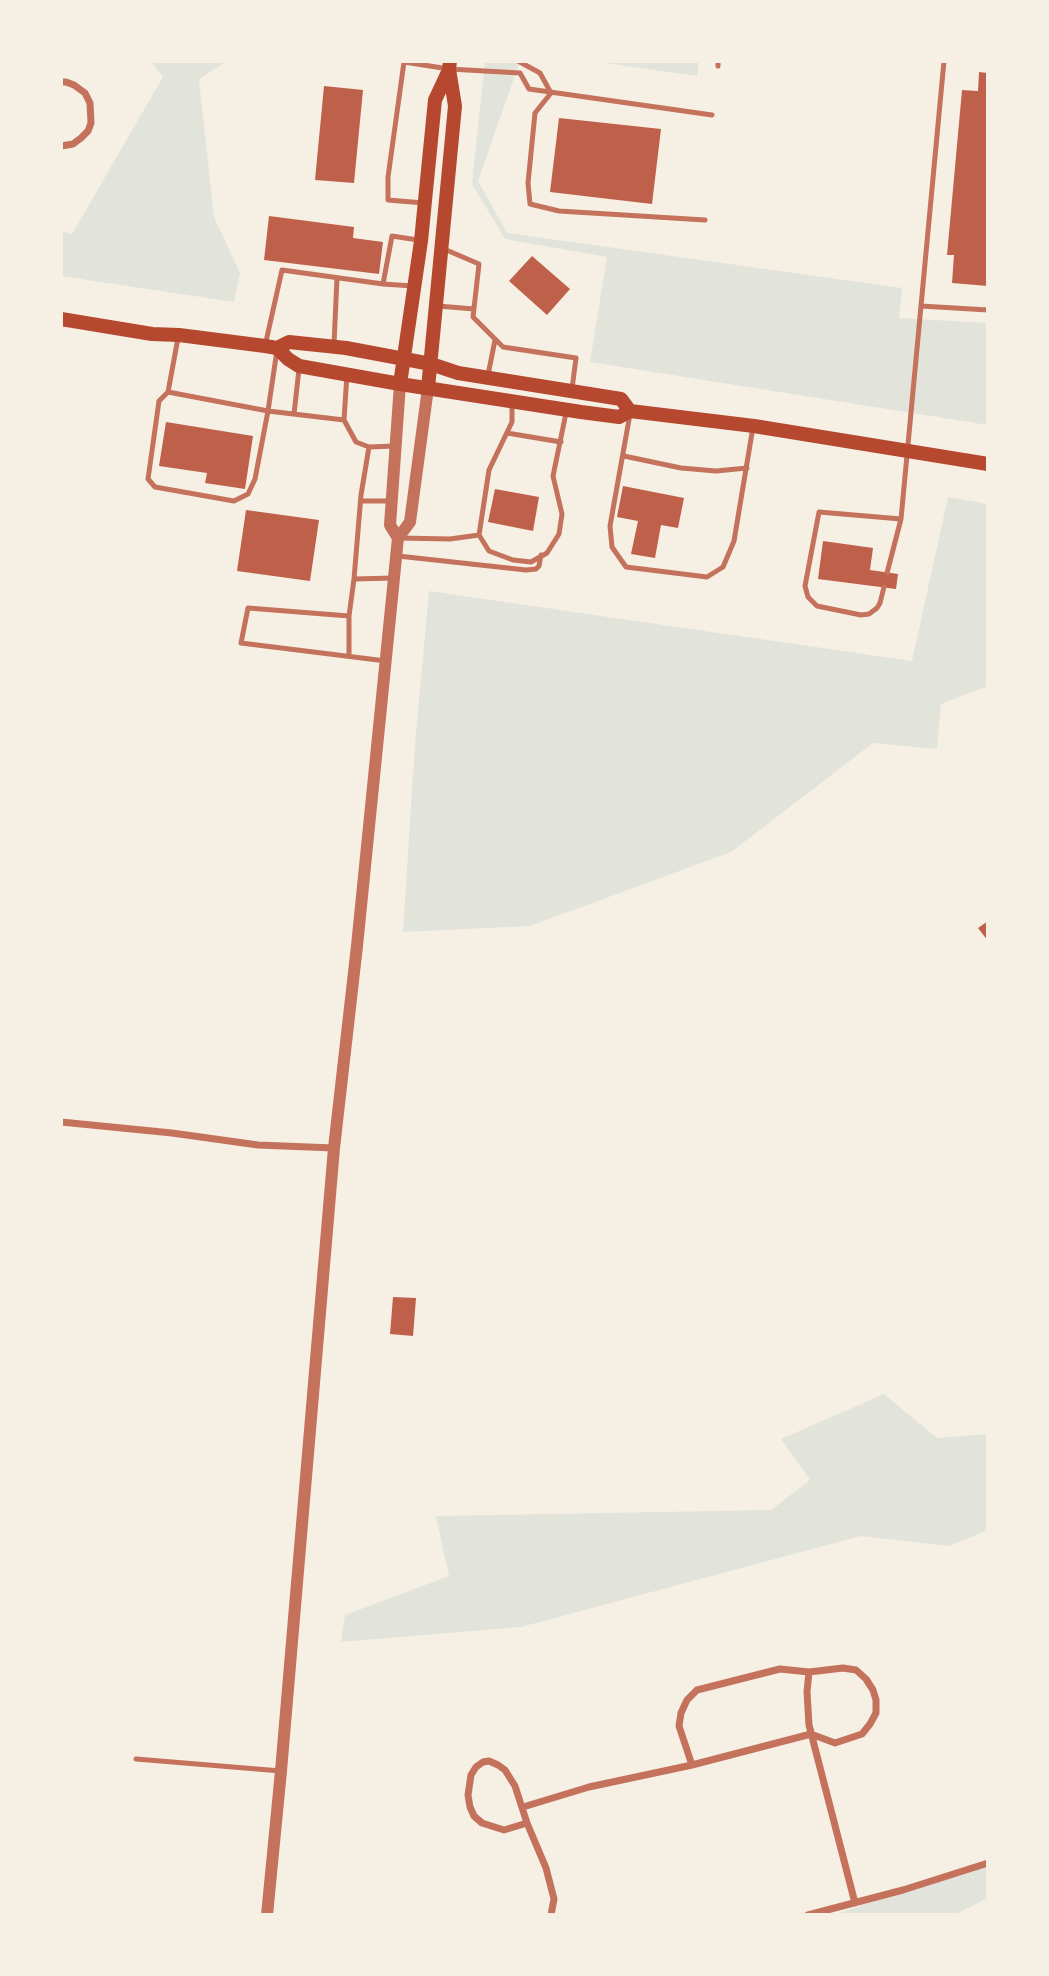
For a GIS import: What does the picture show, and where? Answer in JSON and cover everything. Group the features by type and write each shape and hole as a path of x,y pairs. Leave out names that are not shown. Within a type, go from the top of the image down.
{"main road":[{"path":"400,384 421,241 435,100 450,65"},
{"path":"428,388 455,106 450,65"},
{"path":"61,319 152,334 271,347 289,342 334,346 431,364 458,373 621,399 630,411"},
{"path":"271,347 299,366 400,384 619,417 630,411 754,426 988,464"}],"street":[{"path":"61,82 85,93 90,103 92,123 88,131 74,144 61,146"},
{"path":"398,538 390,525 390,501 400,384"},
{"path":"267,1915 334,1148 398,538 410,522 428,388"},
{"path":"61,1122 172,1133 258,1146 334,1148"},
{"path":"523,1807 589,1787 692,1765 811,1734 835,1743 862,1734 876,1713 873,1690 856,1670 843,1668 808,1672 780,1669 697,1690 687,1700 679,1726 692,1765"},
{"path":"808,1672 811,1734 855,1903"},
{"path":"527,1823 504,1830 482,1823 474,1816 468,1795 471,1775 476,1767 489,1761 505,1770 515,1786 546,1868 554,1899 551,1915"},
{"path":"808,1915 903,1891 988,1863"}],"lane":[{"path":"519,61 540,73 551,93"},
{"path":"887,572 901,519 944,61"},
{"path":"424,203 388,200 388,177 404,62 520,73 529,89 712,115"},
{"path":"551,93 536,113 527,183 530,204 559,211 705,220"},
{"path":"383,284 392,236 421,241"},
{"path":"441,247 479,264 473,317 495,341 503,347 576,358 572,390"},
{"path":"179,335 168,392 159,401 148,479 155,487 234,501 248,494 255,479 268,411 271,347 282,270 415,286"},
{"path":"334,346 337,278"},
{"path":"436,305 474,309"},
{"path":"921,306 988,310"},
{"path":"488,377 495,341"},
{"path":"294,414 299,366"},
{"path":"348,373 344,420 356,442 369,447 394,446"},
{"path":"168,392 268,411 344,420"},
{"path":"512,401 512,422 489,470 479,535 489,551 513,560 531,562 547,553 559,534 562,514 553,476 566,410"},
{"path":"630,411 610,526 612,547 626,567 707,577 723,567 734,541 754,426"},
{"path":"507,433 561,442"},
{"path":"349,656 349,616 369,447"},
{"path":"624,456 681,468 716,471 747,468"},
{"path":"361,501 390,501"},
{"path":"884,587 878,607 866,615 817,606 811,602 805,585 819,512 901,519"},
{"path":"398,538 450,539 479,535"},
{"path":"397,556 526,570 539,566 541,555"},
{"path":"354,579 394,578"},
{"path":"349,616 248,608 241,643 386,661"},
{"path":"136,1759 281,1771"}],"shaded area":[{"path":"151,61 227,61 199,79 214,217 240,273 234,302 61,276 61,231 72,234 163,77"},
{"path":"485,61 520,61 478,181 507,233 902,288 899,318 988,323 988,425 590,362 607,257 505,239 472,184"},
{"path":"590,61 699,61 697,76"},
{"path":"948,497 988,504 988,686 941,704 937,749 873,743 731,852 530,926 403,932 415,744 429,591 912,661"},
{"path":"884,1394 937,1438 988,1434 988,1530 949,1546 861,1536 521,1627 341,1642 345,1615 449,1576 436,1516 771,1510 810,1480 781,1439"},
{"path":"988,1863 988,1898 954,1915 833,1915"}],"building":[{"path":"979,72 988,73 988,286 952,283 954,255 947,255 962,90 978,91"},
{"path":"324,86 363,90 354,183 315,180"},
{"path":"559,118 661,129 652,204 550,192"},
{"path":"269,216 354,227 353,238 383,242 379,274 264,260"},
{"path":"532,256 570,289 547,315 509,281"},
{"path":"166,422 253,436 245,489 205,483 207,473 159,466"},
{"path":"623,486 684,498 678,528 661,525 655,558 631,554 638,521 617,517"},
{"path":"495,489 539,497 533,531 488,522"},
{"path":"246,510 319,520 310,581 237,571"},
{"path":"823,541 873,548 870,570 898,574 896,589 818,579"},
{"path":"988,921 988,941 978,928"},
{"path":"393,1297 416,1298 413,1336 390,1334"}]}
